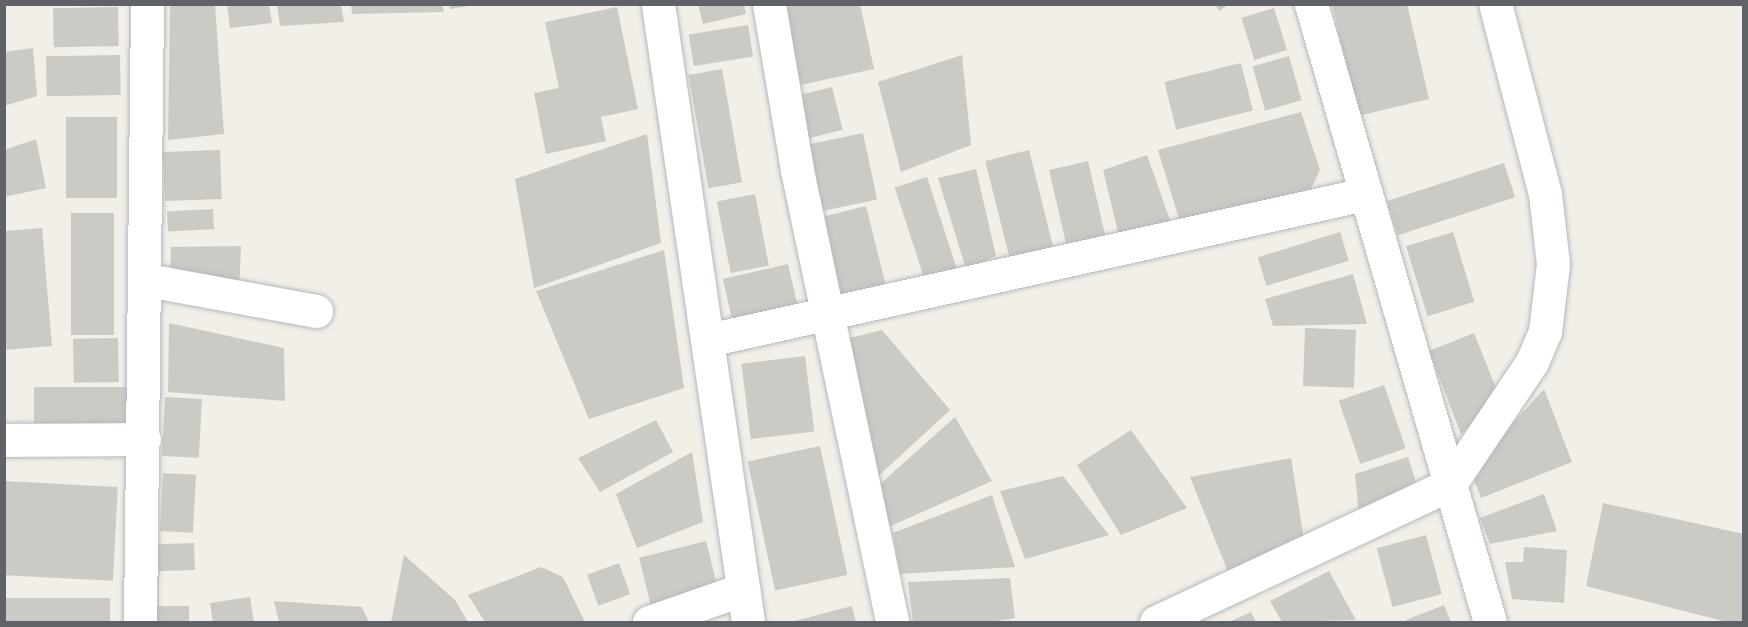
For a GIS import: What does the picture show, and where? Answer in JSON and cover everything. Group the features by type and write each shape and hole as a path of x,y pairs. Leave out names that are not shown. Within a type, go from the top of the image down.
{"street":[{"path":"140,622 147,280 147,4"},
{"path":"658,4 748,622"},
{"path":"769,4 826,311 892,622"},
{"path":"1311,4 1490,622"},
{"path":"1156,622 1450,484 1532,362 1545,332 1551,300 1553,264 1545,194 1495,4"},
{"path":"708,340 826,311 1365,194"},
{"path":"147,280 316,310"},
{"path":"4,440 144,439"},
{"path":"649,622 743,589"}],"building":[{"path":"170,4 215,4 224,134 168,140"},
{"path":"227,4 269,4 272,23 230,28"},
{"path":"277,4 341,4 344,22 280,26"},
{"path":"351,4 442,4 444,12 352,14"},
{"path":"449,4 470,4 470,6 450,9"},
{"path":"698,4 744,4 746,14 703,24"},
{"path":"784,4 860,4 874,69 801,85"},
{"path":"1215,4 1230,4 1219,11"},
{"path":"1332,4 1407,4 1429,99 1358,116"},
{"path":"118,7 119,46 54,47 53,8"},
{"path":"617,7 638,109 601,117 606,141 546,154 534,93 559,88 545,22"},
{"path":"1274,8 1287,50 1254,60 1241,18"},
{"path":"748,25 753,57 694,66 689,34"},
{"path":"33,48 37,96 4,106 4,52"},
{"path":"120,55 121,95 47,96 46,56"},
{"path":"962,55 971,145 901,172 878,82"},
{"path":"1289,56 1302,100 1265,111 1252,66"},
{"path":"1241,63 1253,111 1176,130 1164,82"},
{"path":"722,69 742,182 708,188 689,75"},
{"path":"832,87 843,130 808,138 797,96"},
{"path":"1301,112 1320,170 1307,197 1183,232 1158,150"},
{"path":"66,117 117,117 117,198 66,198"},
{"path":"863,133 877,200 821,211 807,145"},
{"path":"647,134 661,243 534,288 515,179"},
{"path":"36,139 46,188 4,197 4,150"},
{"path":"220,150 222,199 165,201 163,152"},
{"path":"1029,150 1053,247 1010,258 985,161"},
{"path":"1147,155 1171,223 1119,236 1103,170"},
{"path":"1088,161 1106,238 1067,247 1049,170"},
{"path":"1504,163 1515,197 1398,235 1387,201"},
{"path":"976,169 996,256 966,269 938,178"},
{"path":"927,177 957,268 924,279 895,188"},
{"path":"755,194 769,266 731,273 717,201"},
{"path":"866,206 886,285 834,297 815,219"},
{"path":"213,209 214,229 168,231 167,211"},
{"path":"71,213 114,213 114,335 71,335"},
{"path":"42,228 52,346 4,350 4,231"},
{"path":"1340,232 1349,261 1267,286 1258,257"},
{"path":"1453,232 1474,302 1427,316 1406,246"},
{"path":"241,246 239,295 170,278 171,247"},
{"path":"664,250 684,388 589,419 536,291"},
{"path":"788,264 799,310 733,325 723,279"},
{"path":"1353,274 1367,324 1273,326 1265,299"},
{"path":"169,323 284,348 285,401 168,392"},
{"path":"1305,328 1356,330 1354,388 1303,386"},
{"path":"882,330 950,410 873,481 842,340"},
{"path":"1474,333 1500,398 1461,434 1429,351"},
{"path":"118,338 119,382 74,383 73,339"},
{"path":"805,356 814,431 751,439 741,364"},
{"path":"1384,385 1406,448 1360,464 1339,401"},
{"path":"34,387 127,387 127,424 34,424"},
{"path":"1544,389 1572,462 1481,498 1470,470"},
{"path":"165,397 202,399 199,458 162,456"},
{"path":"955,417 992,481 884,529 879,485"},
{"path":"656,420 673,452 600,492 578,458"},
{"path":"1131,430 1187,508 1121,535 1077,465"},
{"path":"820,446 847,575 775,591 748,461"},
{"path":"692,452 703,522 637,548 616,494"},
{"path":"1408,457 1420,495 1359,515 1355,474"},
{"path":"1291,458 1304,539 1228,572 1190,477"},
{"path":"163,473 196,475 193,533 160,531"},
{"path":"1063,476 1109,535 1025,559 1000,491"},
{"path":"4,481 118,487 113,581 4,575"},
{"path":"1544,494 1557,531 1490,544 1480,518"},
{"path":"992,495 1015,567 900,574 893,533"},
{"path":"1603,503 1744,534 1742,622 1727,622 1586,586"},
{"path":"1426,535 1442,594 1393,607 1377,548"},
{"path":"706,541 718,589 651,605 639,558"},
{"path":"194,543 195,570 157,571 156,544"},
{"path":"1524,547 1567,550 1564,603 1512,599 1505,562 1523,562"},
{"path":"404,555 455,600 468,622 391,622"},
{"path":"619,563 630,594 598,606 587,575"},
{"path":"541,567 563,577 585,622 485,622 468,595"},
{"path":"1329,571 1356,620 1282,622 1270,601"},
{"path":"1010,578 1015,618 992,622 913,622 908,582"},
{"path":"250,597 254,622 213,622 210,603"},
{"path":"4,598 110,598 110,622 4,622"},
{"path":"274,601 362,607 369,622 279,622"},
{"path":"1444,605 1451,622 1407,622 1406,620"},
{"path":"156,606 189,606 189,622 156,622"},
{"path":"852,606 856,622 791,622"},
{"path":"1251,612 1256,622 1229,622"}]}
